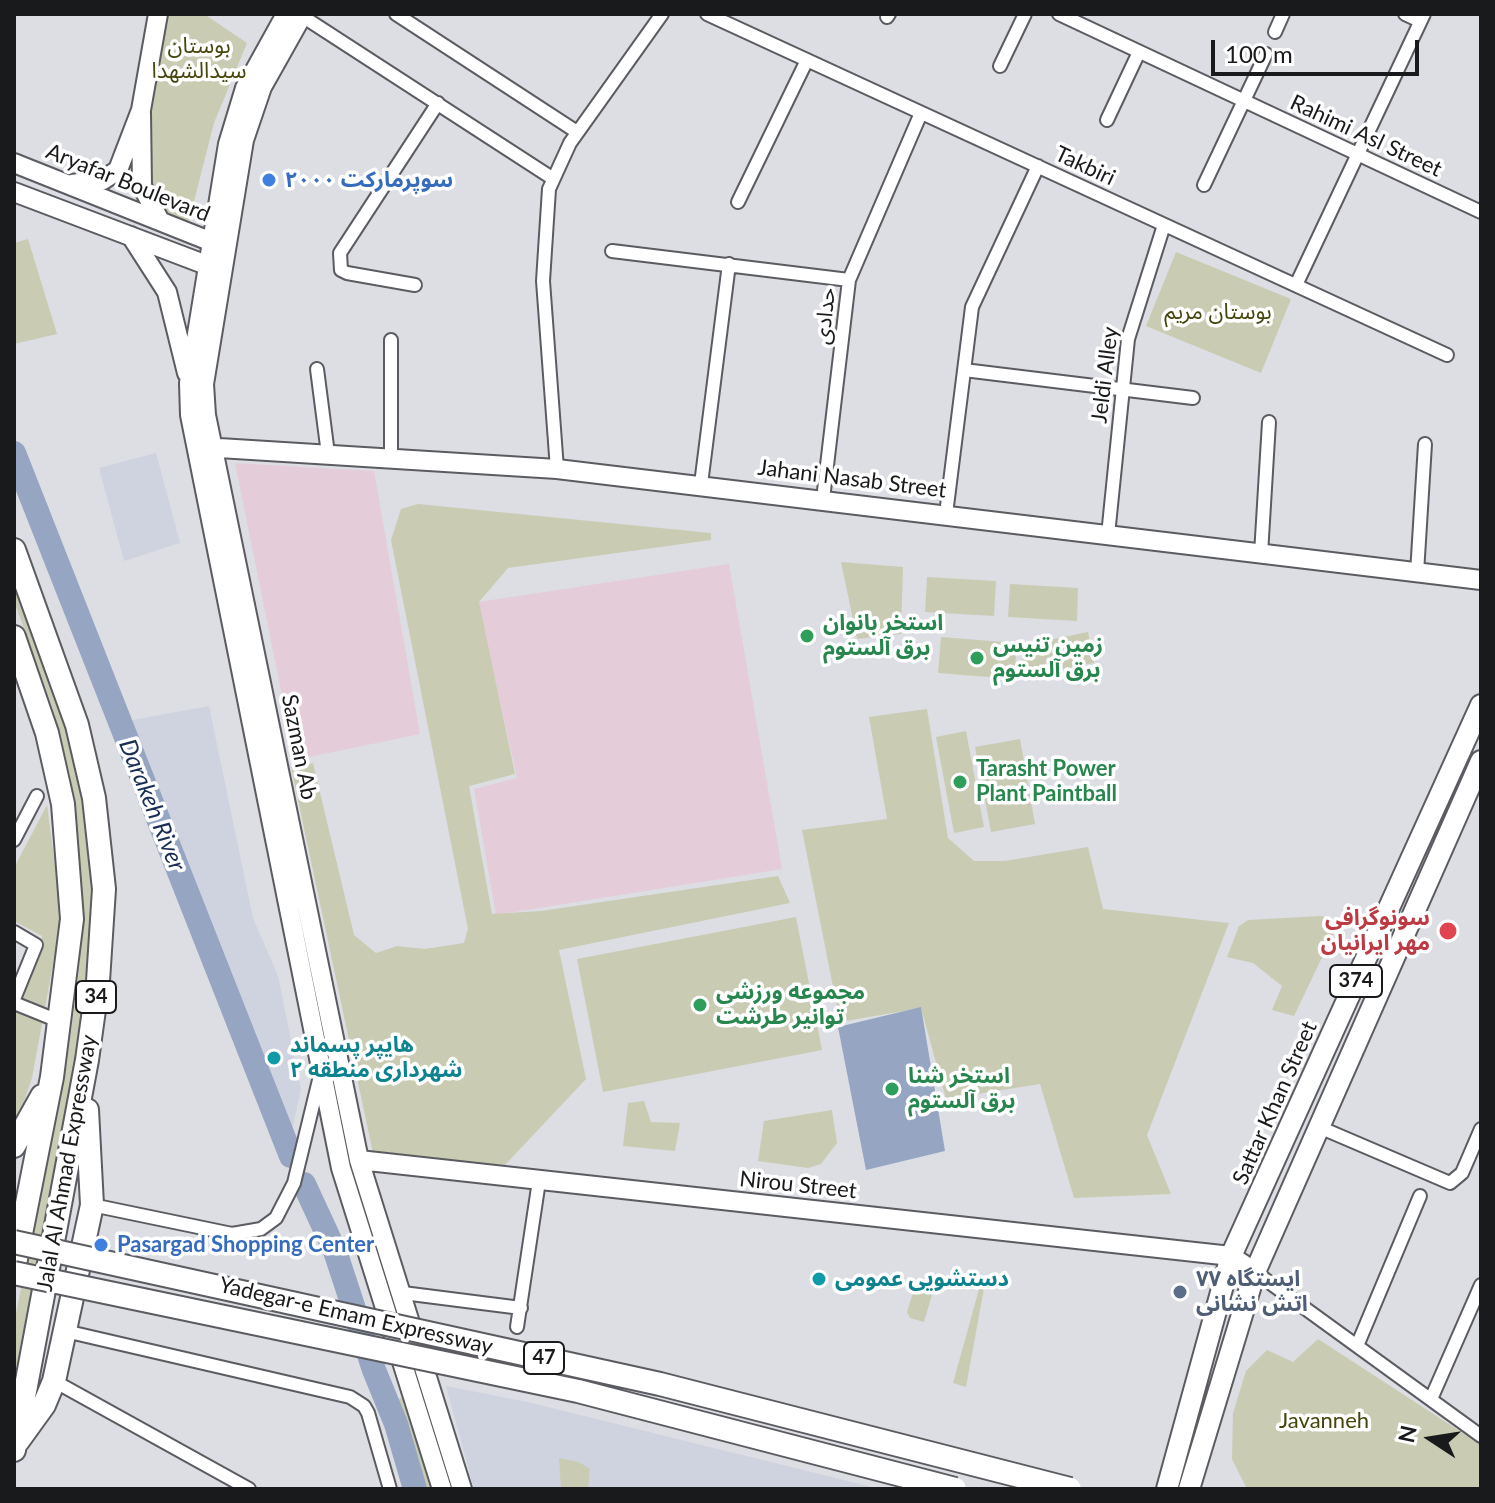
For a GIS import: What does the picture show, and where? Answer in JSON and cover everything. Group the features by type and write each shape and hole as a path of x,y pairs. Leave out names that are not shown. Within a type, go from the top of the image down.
{"highway":[{"name":"Jalal Al Ahmad Expressway","path":"14,550 77,725 94,798 104,889 98,981 84,1075 14,1448"},
{"name":"Jalal Al Ahmad Expressway","path":"14,637 47,733 63,804 72,919 52,1077 14,1271"},
{"path":"14,1448 44,1405 54,1381 92,1205 84,1075"},
{"path":"14,1146 52,1077"},
{"name":"Yadegar-e Emam Expressway","path":"14,1242 660,1384 1070,1489"},
{"name":"Yadegar-e Emam Expressway","path":"14,1271 578,1391 955,1489"}],"main road":[{"path":"158,14 141,110 142,186 160,221"},
{"name":"Sazman Ab","path":"218,244 218,200 228,144 245,88 297,15"},
{"name":"Sazman Ab","path":"297,15 262,87 244,140 218,244 204,384 205,447 341,1168 448,1475"},
{"path":"66,184 95,182 112,176 118,170 141,110"},
{"name":"Aryafar Boulevard","path":"14,163 218,244"},
{"path":"14,192 215,268"},
{"path":"181,230 203,218 218,200"},
{"path":"131,236 167,292 189,383"},
{"name":"Sazman Ab","path":"215,268 189,383 190,415 205,447 359,1160 402,1288 448,1475"},
{"name":"Jahani Nasab Street","path":"205,447 557,469 701,484 1481,580"},
{"name":"Sattar Khan Street","path":"1167,1489 1231,1256 1481,705"},
{"name":"374","path":"1189,1489 1255,1272 1481,761"},
{"name":"Nirou Street","path":"359,1160 1231,1256"},
{"path":"1231,1256 1255,1272"},
{"path":"379,1284 402,1288"}],"street":[{"path":"396,14 577,132"},
{"path":"557,469 543,281 544,219 552,178 577,132 662,14"},
{"name":"Takbiri","path":"707,14 1447,355"},
{"path":"1000,66 1025,14"},
{"name":"Rahimi Asl Street","path":"1059,14 1481,212"},
{"path":"1275,32 1283,14"},
{"path":"1296,285 1422,17 1405,14"},
{"path":"297,15 552,178"},
{"path":"1107,120 1139,52"},
{"path":"1204,185 1266,54"},
{"path":"738,202 807,60"},
{"path":"415,285 347,273 341,270 340,253 438,103"},
{"path":"849,280 921,113"},
{"path":"946,514 976,297 1038,166"},
{"name":"Jeldi Alley","path":"1108,535 1122,389 1133,319 1164,225"},
{"name":"حدادی","path":"612,251 849,280 823,499"},
{"path":"701,484 729,264"},
{"path":"391,340 391,457"},
{"path":"317,369 328,454"},
{"path":"964,370 1193,398"},
{"path":"1261,554 1269,422"},
{"path":"1417,573 1425,444"},
{"path":"14,840 37,796"},
{"path":"14,932 36,945 14,1001 61,1022"},
{"path":"92,1205 232,1234 261,1229 276,1218 294,1183 321,1073"},
{"path":"1319,1127 1450,1183 1462,1173 1481,1129"},
{"path":"517,1327 539,1181"},
{"path":"1357,1346 1420,1196"},
{"path":"1255,1272 1481,1436"},
{"path":"1431,1399 1481,1285"},
{"path":"402,1288 521,1308"},
{"path":"65,1331 350,1397 368,1413 390,1489"},
{"path":"54,1381 249,1489"},
{"path":"220,1489 227,1476"}],"shaded area":[{"path":"156,453 180,543 124,561 99,468"},
{"path":"235,463 374,471 420,734 295,760"},
{"path":"729,564 782,869 496,915 474,789 517,778 478,602"},
{"path":"209,706 253,918 278,976 301,1089 290,1140 127,721"},
{"path":"446,1386 532,1403 880,1489 474,1489"}],"green space":[{"name":"بوستان سیدالشهدا","path":"168,14 204,14 247,43 214,123 189,221 167,217 149,178 152,106"},
{"path":"28,239 57,334 14,344 14,243"},
{"name":"بوستان مریم","path":"1176,252 1291,299 1261,373 1146,326"},
{"path":"418,504 711,533 711,540 508,568 479,602 515,774 469,786 492,914 541,911 778,876 790,903 559,950 586,1079 504,1166 373,1153 291,767 313,763 354,935 376,953 397,946 425,949 464,943 468,929 391,540 401,509"},
{"path":"841,562 903,567 901,634 857,639"},
{"name":"زمین تنیس برق آلستوم","path":"927,577 996,581 994,616 925,612"},
{"path":"14,579 72,732 91,849 92,924 75,1061 14,1379 14,1323 67,1063 80,962 81,904 70,775 53,709 14,601"},
{"name":"زمین تنیس برق آلستوم","path":"1010,584 1078,588 1077,621 1008,617"},
{"name":"زمین تنیس برق آلستوم","path":"1088,632 1094,663 1026,676 1020,646"},
{"name":"زمین تنیس برق آلستوم","path":"941,637 1017,643 1014,679 938,673"},
{"path":"927,709 948,838 974,861 1005,861 1088,847 1103,909 1229,923 1147,1135 1171,1194 1074,1198 1040,1084 946,1099 921,1008 840,1022 802,830 887,819 869,717"},
{"name":"Tarasht Power Plant Paintball","path":"966,731 984,827 954,833 936,737"},
{"path":"1020,739 1035,824 991,832 975,747"},
{"path":"47,805 60,902 58,937 32,1078 14,1131 14,1012 40,956 42,936 14,921 14,868"},
{"path":"1321,916 1334,919 1337,926 1294,1016 1272,1010 1282,986 1253,963 1227,957 1239,926 1248,920"},
{"name":"مجموعه ورزشی توانیر طرشت","path":"796,917 822,1050 603,1092 577,959"},
{"path":"644,1101 651,1122 680,1123 675,1151 623,1146 628,1103"},
{"path":"832,1110 837,1143 821,1164 808,1168 758,1161 764,1121"},
{"path":"981,1282 985,1283 966,1387 953,1383"},
{"path":"916,1283 934,1288 924,1322 910,1318 907,1312"},
{"name":"Javanneh","path":"1318,1339 1481,1445 1481,1489 1247,1489 1232,1459 1233,1413 1246,1371 1267,1350 1293,1362"},
{"path":"402,1398 431,1489 419,1489 392,1400"},
{"path":"559,1458 579,1462 590,1469 588,1489 561,1489"}],"water":[{"name":"استخر شنا برق آلستوم","path":"921,1007 945,1151 866,1170 838,1027"}],"waterway":[{"name":"Darakeh River","path":"14,453 291,1156"},
{"name":"Darakeh River","path":"304,1184 335,1251 374,1370 396,1424 415,1489"}],"place":[{"name":"سوپرمارکت ۲۰۰۰","path":"269,180"},
{"name":"استخر بانوان برق آلستوم","path":"807,636"},
{"name":"زمین تنیس برق آلستوم","path":"977,658"},
{"name":"Tarasht Power Plant Paintball","path":"960,782"},
{"name":"سونوگرافی مهر ایرانیان","path":"1448,931"},
{"name":"مجموعه ورزشی توانیر طرشت","path":"700,1005"},
{"name":"هایپر پسماند شهرداری منطقه ۲","path":"274,1058"},
{"name":"استخر شنا برق آلستوم","path":"892,1089"},
{"name":"Pasargad Shopping Center","path":"101,1245"},
{"name":"دستشویی عمومی","path":"819,1279"},
{"name":"ایستگاه ۷۷ اتش نشانی","path":"1180,1292"}]}
